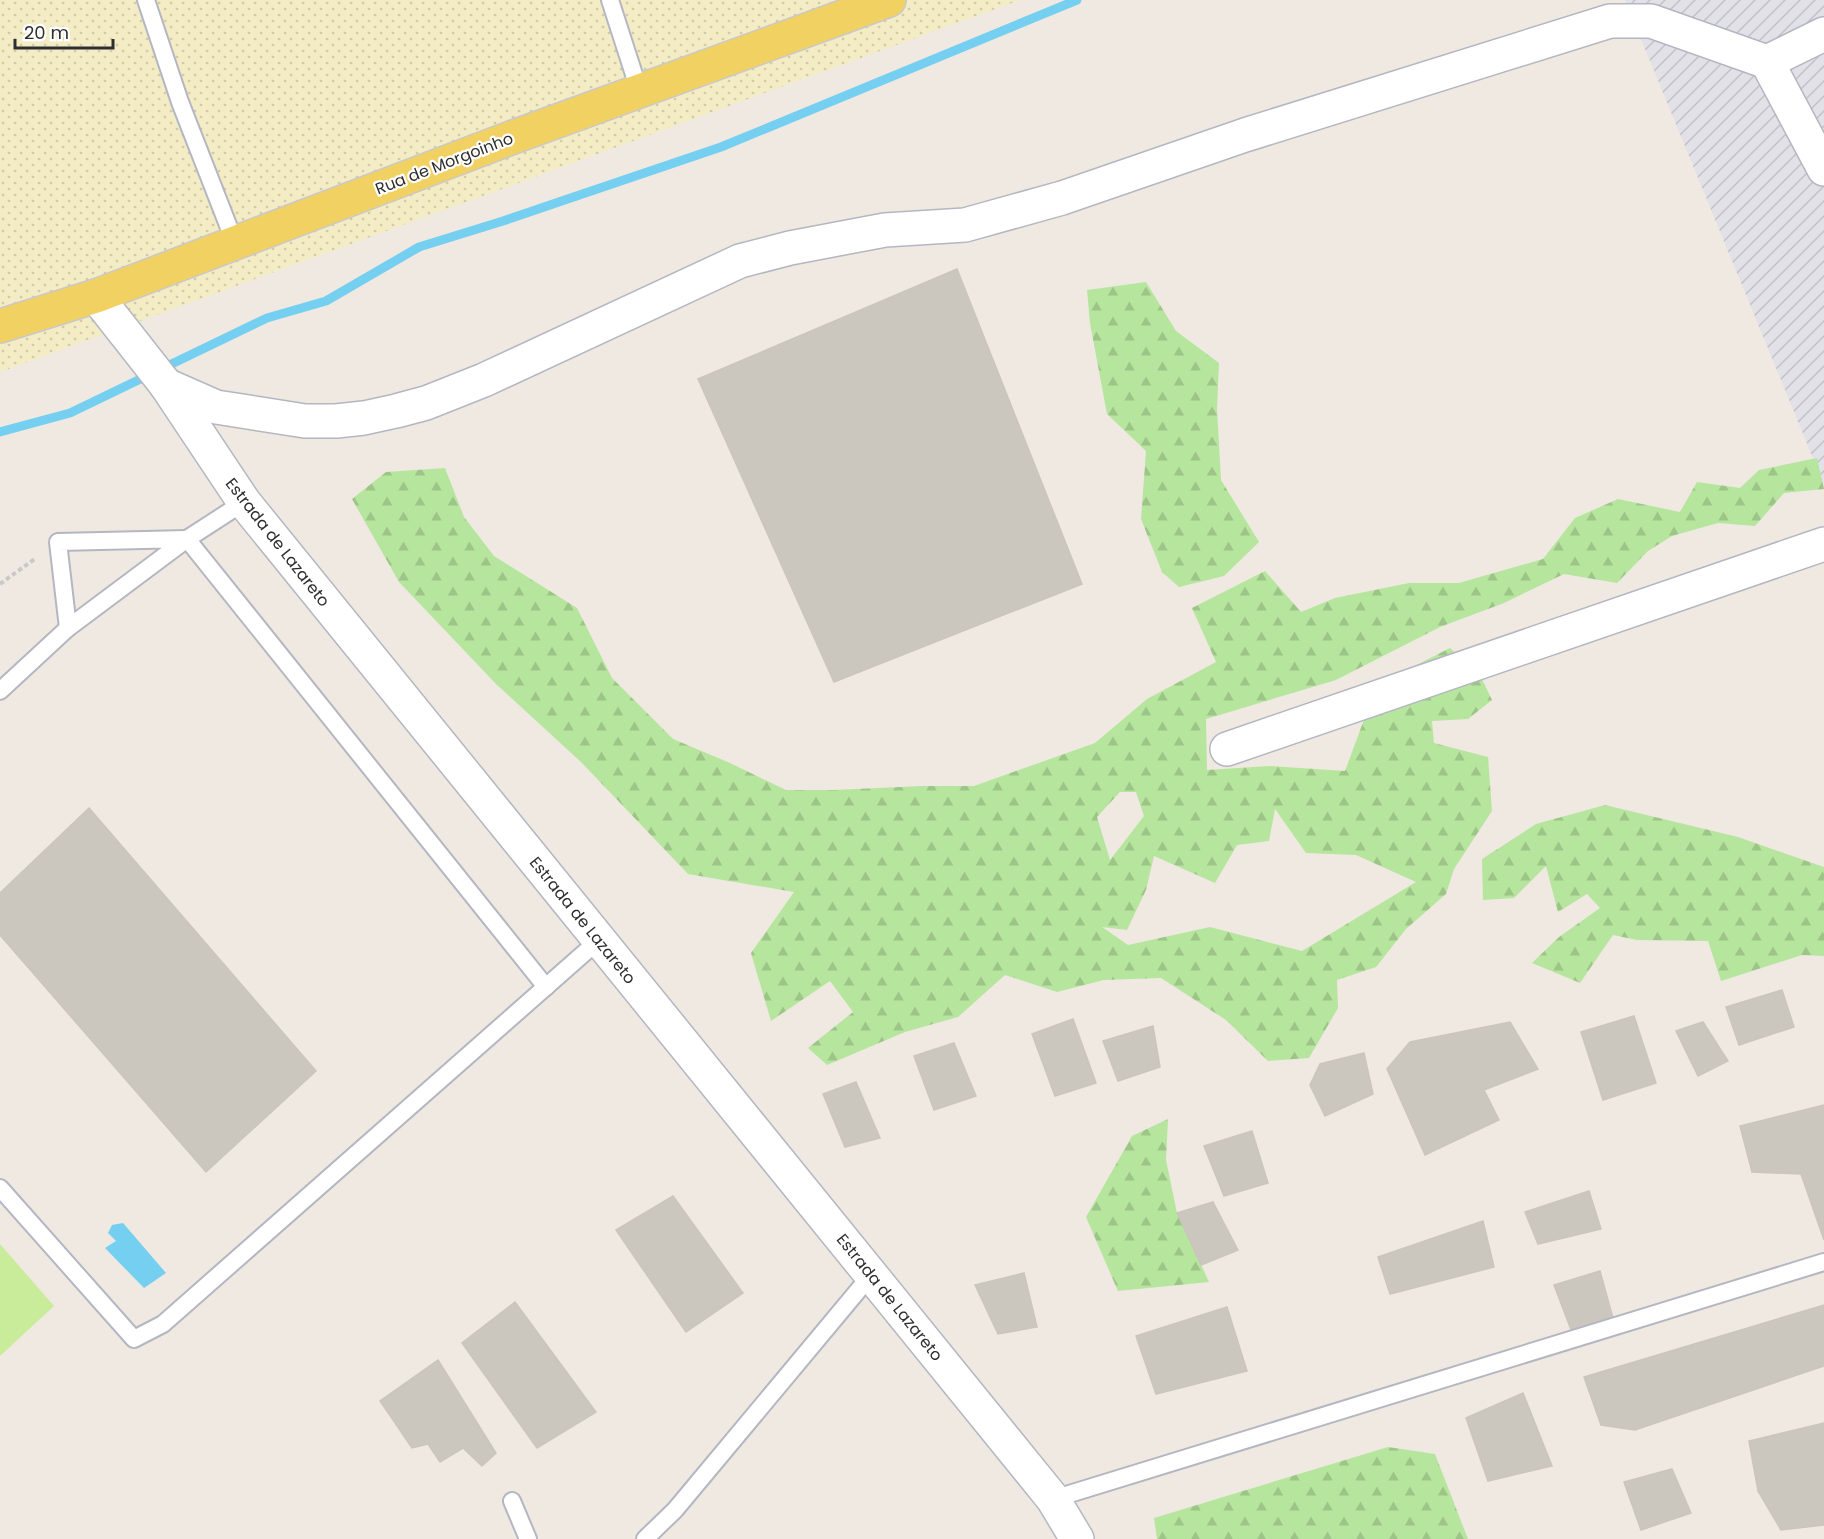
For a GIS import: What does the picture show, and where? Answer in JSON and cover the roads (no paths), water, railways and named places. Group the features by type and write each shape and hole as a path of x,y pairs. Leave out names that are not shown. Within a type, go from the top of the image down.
{"main road":[{"name":"Rua de Morgoinho","path":"0,326 96,296 639,90 889,0"}],"street":[{"path":"166,385 209,405 245,413 305,421 364,418 426,402 484,380 740,261 790,248 885,230 966,225 1062,198 1245,135 1610,21 1651,21 1767,62 1824,168"},
{"path":"1767,62 1824,34"},
{"name":"Estrada de Lazareto","path":"96,296 166,385 244,502 1053,1499 1077,1539"},
{"path":"1227,749 1824,544"}],"lane":[{"path":"146,0 180,102 235,243"},
{"path":"610,0 639,90"},
{"path":"0,691 68,628 187,539 244,502"},
{"path":"68,628 58,542 187,539"},
{"path":"187,539 546,987"},
{"path":"0,1188 134,1339 163,1324 600,940"},
{"path":"1053,1499 1824,1262"},
{"path":"645,1539 675,1510 871,1275"},
{"path":"512,1501 528,1539"}],"water":[{"path":"123,1223 166,1273 144,1288 105,1248 116,1241 108,1233 112,1225"}],"waterway":[{"path":"0,432 70,413 267,318 326,301 419,247 721,147 1077,0"}]}
